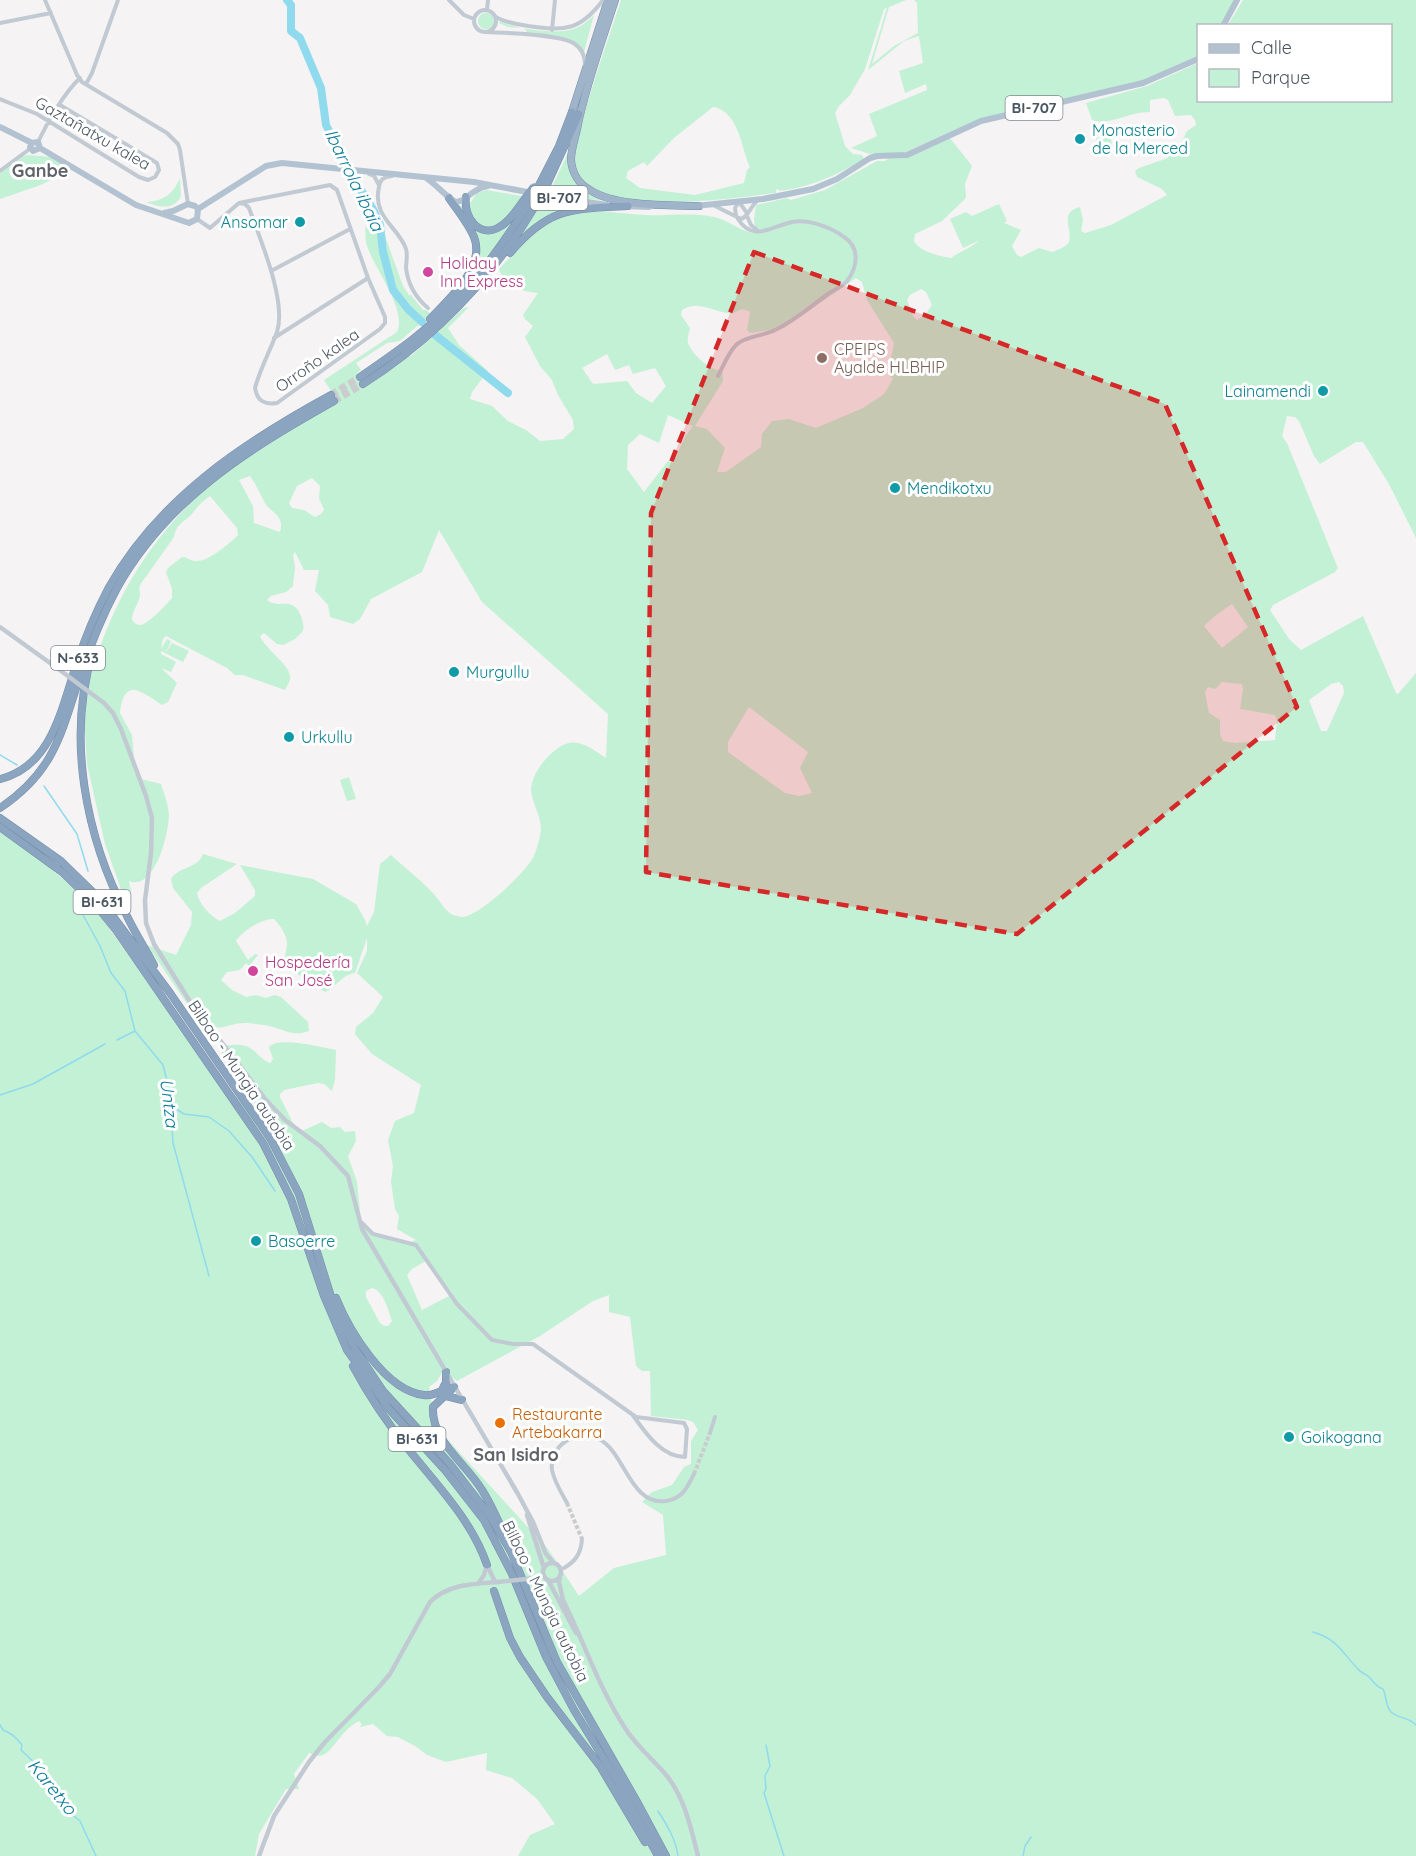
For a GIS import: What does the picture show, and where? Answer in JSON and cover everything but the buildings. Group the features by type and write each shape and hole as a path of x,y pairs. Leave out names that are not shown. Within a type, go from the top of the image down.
{"highway":[{"path":"605,0 576,113 571,161 576,177 597,194 616,199 699,206"},
{"path":"615,0 576,113 539,187 505,241 458,298 362,380 409,351 488,279 530,231 548,218 578,208 628,206"},
{"path":"456,309 512,243 530,201 576,113"},
{"path":"398,351 458,288 474,264 476,244 474,237 448,196"},
{"path":"467,196 467,212 471,221 478,227 490,230 503,225 530,201"},
{"name":"N-633","path":"0,779 11,776 28,766 46,746 99,606 124,563 152,528 190,488 233,454 289,418 332,398 238,458 214,476 164,524 125,575 102,619 60,739 48,762 30,784 0,808"},
{"name":"N-633","path":"81,674 81,667 94,626 117,580 152,528"},
{"path":"134,564 106,619 92,658 82,705 80,751 88,804 103,858 126,915 170,993"},
{"name":"Bilbao - Mungia autobia","path":"0,818 95,904 116,930 263,1143 291,1199 324,1296 347,1350 389,1409 446,1470 484,1520 512,1575 546,1657 574,1710 618,1782 656,1856"},
{"name":"Bilbao - Mungia autobia","path":"0,827 14,832 61,861 100,899 170,993 275,1146 299,1194 333,1303 355,1349 383,1391 474,1494 511,1552 557,1662 631,1790 666,1856"},
{"path":"317,1250 347,1321 362,1347 375,1362 390,1377 412,1392 424,1396 444,1393 454,1387"},
{"path":"347,1350 348,1358 377,1408 457,1510 487,1565"},
{"path":"446,1372 444,1393 433,1407 432,1418 437,1431 482,1489 511,1552"},
{"path":"444,1393 462,1400"},
{"path":"494,1591 510,1638 520,1657 547,1697 600,1766 656,1856"}],"main road":[{"path":"1224,24 1237,0"},
{"name":"BI-707","path":"402,175 457,181 583,202 628,206 699,206 739,202 796,193 826,184 870,158 907,155 981,120 1143,83 1197,59"},
{"path":"0,127 136,205 191,223 197,219 198,209"},
{"path":"198,209 271,164 293,163 402,175"},
{"path":"426,177 453,202 459,202 476,189 490,186"},
{"path":"448,196 448,186 457,181 466,186 467,196"},
{"path":"158,213 193,204 198,209"},
{"path":"184,222 179,214 185,205"}],"street":[{"path":"45,0 80,78 175,140 180,150 185,205"},
{"path":"86,84 118,0"},
{"path":"449,0 464,15 474,19"},
{"path":"487,9 488,0"},
{"path":"552,30 555,0"},
{"path":"474,19 480,10 487,9 508,23 552,30 568,29 590,17 605,0"},
{"path":"0,23 51,13"},
{"path":"487,32 495,27 496,17"},
{"path":"474,19 477,29 487,32 561,39 574,43 585,61 584,75"},
{"path":"0,171 35,145 74,83 80,78"},
{"name":"Gaztañatxu kalea","path":"0,99 25,108 50,121 139,177 151,180 157,175 159,168 154,161 60,105"},
{"path":"352,169 374,176 379,186"},
{"path":"402,175 385,177 379,186 378,202 383,216 406,249 407,275 411,286 428,308"},
{"path":"197,219 207,227 214,226 239,203 330,184 337,190 368,278 273,339"},
{"path":"737,217 747,215 759,199"},
{"path":"737,217 735,208 739,202 751,225 758,231"},
{"name":"Orroño kalea","path":"239,203 249,208 271,271 279,307 277,332 255,388 261,401 270,404 277,403 383,326 386,317 368,278"},
{"path":"711,205 737,217 749,229 758,231 772,230 791,222 812,224 836,231 847,238 856,250 856,260 847,281 776,330 741,341 736,345 718,376"},
{"path":"271,271 350,229"},
{"path":"0,627 104,703 113,713 150,808 153,833 145,912 154,944 189,1000 266,1100 285,1120 320,1146 342,1169 351,1183 358,1220 524,1506 546,1554 560,1567 560,1592 608,1698 634,1742 665,1773 674,1786 691,1828 698,1856"},
{"path":"358,1220 373,1234 416,1245 457,1304 492,1340 513,1344 533,1344 632,1414 636,1417 684,1423 687,1429 685,1457 676,1457 659,1448 632,1414"},
{"path":"710,1433 715,1417"},
{"path":"567,1503 552,1468 557,1450 573,1436 591,1436 605,1443 640,1492 651,1499 661,1502 679,1497 685,1492 694,1474"},
{"path":"524,1506 548,1580 582,1643"},
{"path":"564,1568 577,1558 581,1550 582,1539"},
{"path":"535,1578 549,1563 554,1563"},
{"path":"478,1584 488,1586 494,1591 496,1582 487,1565"},
{"path":"478,1584 487,1565"},
{"path":"259,1856 274,1816 309,1762 325,1742 385,1681 430,1602 436,1596 449,1589 478,1584 535,1578 555,1580 560,1576"}],"highlighted area":[{"path":"754,252 1165,404 1297,707 1017,934 646,872 651,513"}],"green space":[{"path":"621,0 906,0 889,7 872,64 894,46 918,33 917,3 914,0 1235,0 1222,24 1197,24 1197,56 1141,81 979,119 904,153 870,154 851,148 877,136 869,114 927,90 926,84 905,93 899,71 923,63 919,36 904,41 868,70 887,8 884,9 865,69 850,95 835,113 845,146 853,154 862,155 864,159 813,183 780,191 778,189 776,193 728,199 663,202 603,193 583,181 574,162 574,154 594,82","holes":["713,107 728,115 738,131 750,167 744,183 695,195 640,188 626,178 628,171 644,162 647,166 674,138"]},
{"path":"1243,0 1416,0 1416,538 1389,484 1363,442 1356,442 1320,464 1314,456 1299,421 1295,417 1287,416 1282,436 1287,443 1338,568 1335,572 1273,605 1270,610 1289,639 1301,650 1363,616 1396,693 1398,694 1416,673 1416,1856 518,1856 530,1835 555,1824 537,1799 512,1778 486,1770 487,1753 446,1762 427,1755 398,1737 387,1736 373,1724 360,1727 362,1724 359,1721 347,1729 323,1755 317,1756 309,1753 294,1774 299,1789 286,1789 259,1834 255,1856 0,1856 0,832 52,870 99,914 226,1093 257,1107 218,1047 245,1046 270,1063 273,1059 269,1047 282,1042 336,1050 335,1080 332,1091 324,1084 318,1083 284,1090 280,1097 296,1129 302,1131 322,1122 331,1128 340,1127 345,1132 355,1131 356,1141 348,1156 357,1182 361,1221 368,1230 394,1242 410,1242 416,1240 397,1229 399,1216 395,1209 391,1182 393,1166 388,1140 395,1121 414,1113 421,1085 372,1054 355,1034 356,1027 373,1013 383,997 357,973 367,951 367,938 355,973 346,976 325,992 288,967 285,962 286,937 274,919 253,926 236,941 248,960 255,954 258,955 249,966 246,963 240,970 227,972 221,980 232,990 246,997 256,995 266,998 275,995 281,997 308,1022 309,1031 292,1033 270,1026 248,1023 215,1028 201,1024 147,945 176,955 191,925 192,912 173,888 171,879 201,859 203,854 237,864 197,893 206,909 220,921 235,913 255,896 255,890 240,865 313,879 356,904 367,926 374,912 380,864 391,855 427,887 449,912 462,917 470,915 502,892 534,856 541,830 531,790 532,783 550,755 562,745 579,743 606,758 608,714 482,602 439,530 422,572 371,599 360,619 353,624 330,617 328,605 315,591 319,570 304,570 295,552 293,555 295,568 293,586 286,592 271,596 267,600 272,603 294,606 301,616 303,631 295,639 283,645 277,644 264,633 260,636 289,671 290,680 285,690 243,675 235,675 227,668 166,636 161,649 167,639 171,641 166,653 172,643 189,651 183,662 161,651 161,654 176,662 171,672 161,668 177,683 168,702 162,705 135,690 126,694 122,701 120,713 132,735 134,758 141,779 161,784 169,816 163,848 153,870 146,878 138,882 129,881 131,891 129,912 105,844 87,764 84,716 88,687 99,651 128,584 169,526 194,500 222,475 262,446 338,402 324,380 397,332 398,311 369,252 365,227 385,236 403,286 423,310 431,314 400,341 387,343 356,363 361,370 357,373 365,386 408,355 411,356 464,308 469,307 448,328 459,345 488,371 472,392 470,399 492,406 508,421 526,430 540,441 563,439 574,429 573,420 552,380 540,366 525,337 533,326 523,315 538,293 509,284 499,269 539,228 571,213 595,211 705,216 719,218 752,233 755,229 756,205 787,198 791,200 825,190 877,161 913,155 950,138 972,166 965,184 966,198 942,221 915,234 914,241 917,245 925,251 951,258 978,241 963,248 950,219 966,212 972,216 999,204 1007,221 1004,223 1021,230 1012,246 1017,255 1021,257 1039,248 1052,252 1069,242 1068,217 1073,210 1080,207 1083,220 1081,231 1085,233 1111,225 1167,195 1162,189 1137,177 1135,171 1168,158 1169,153 1166,147 1182,142 1187,131 1196,125 1191,115 1175,116 1168,100 1164,98 1150,100 1150,112 1099,121 1092,120 1086,103 1147,86 1197,63 1197,102 1392,102 1392,24 1229,24","holes":["856,278 862,282 867,300 894,343 888,374 893,379 884,394 863,408 816,428 789,419 772,421 762,434 761,447 726,472 717,472 725,448 707,429 695,426 723,381 722,370 707,365 690,347 688,341 690,328 681,315 682,310 694,306 728,313 746,310 750,312 747,330 750,333 784,328","921,289 926,292 932,305 925,315 917,320 907,300 910,295","607,354 615,370 629,365 633,374 655,368 666,386 652,403 636,393 627,381 593,384 582,368","668,415 693,426 685,437 673,463 668,461 644,492 627,469 628,445 640,434 659,443","250,476 265,503 279,518 280,532 254,523 253,506 239,480","312,478 320,486 319,498 324,510 315,517 304,510 292,508 289,503 297,486","210,496 237,528 238,535 206,559 196,561 182,557 168,568 166,572 172,589 172,598 148,621 141,625 137,624 132,620 140,595 140,585 174,537 178,526","1232,604 1248,627 1222,648 1204,626","1222,682 1242,684 1240,709 1275,715 1277,721 1275,740 1235,743 1223,741 1220,734 1220,720 1209,713 1205,692 1208,687 1215,689","1339,682 1343,686 1344,693 1327,731 1321,731 1309,700 1331,684","749,707 808,752 800,768 812,793 799,796 785,793 728,752 728,742","426,1261 453,1294 422,1310 407,1275 412,1269","372,1288 380,1293 392,1321 388,1326 380,1323 366,1297 366,1291","609,1295 609,1312 630,1317 636,1366 642,1371 650,1371 651,1416 688,1420 693,1422 698,1430 691,1441 691,1464 684,1467 672,1485 652,1492 642,1502 663,1515 666,1555 614,1568 579,1596 548,1549 436,1427 429,1387 437,1381 443,1371 457,1381 540,1336 593,1301"]},
{"path":"486,13 492,15 494,21 492,27 486,29 480,27 478,21 480,15"},
{"path":"594,15 584,52 579,46 566,39 528,33 524,28 570,30 577,28"},
{"path":"500,21 522,28 508,27 499,23"},
{"path":"1110,135 1113,149 1099,152 1096,138"},
{"path":"568,153 571,174 582,188 598,197 618,203 549,193"},
{"path":"23,156 51,157 73,170 38,186 0,199 0,173"},
{"path":"180,178 181,196 174,204 161,206 146,202 167,196 175,188"},
{"path":"486,190 522,196 507,218 492,227 476,221 469,205 476,194"},
{"path":"543,201 587,206 547,216 516,243"},
{"path":"457,206 463,206 469,221 475,228 491,233 523,207 508,231 464,284 478,254"},
{"path":"349,777 356,799 347,801 340,780"}],"waterway":[{"name":"Ibarrola ibaia","path":"287,0 291,5 291,31 300,38 321,88 326,125 380,225 383,252 393,290 422,322"},
{"name":"Ibarrola ibaia","path":"434,334 508,393"},
{"name":"Untza","path":"0,755 17,765"},
{"name":"Untza","path":"44,786 77,834 88,871"},
{"name":"Untza","path":"82,913 100,946 111,973 125,991 135,1031 163,1065 170,1093 173,1143 209,1276"},
{"path":"117,1040 135,1031"},
{"path":"0,1095 33,1084 105,1044"},
{"path":"171,1106 184,1114 209,1117 229,1131 252,1157 275,1191"},
{"path":"1313,1632 1333,1642 1358,1669 1383,1689 1391,1712 1416,1725"},
{"name":"Karetxo","path":"0,1725 22,1745 21,1750 38,1766 41,1779 55,1791 69,1812 80,1821 96,1856"},
{"path":"766,1745 770,1766 765,1776 764,1793 784,1856"},
{"path":"658,1811 673,1838 678,1856"},
{"path":"1023,1856 1025,1846 1031,1837"}],"tunnel":[{"path":"331,395 360,377"},
{"path":"334,401 363,384"},
{"path":"694,1474 710,1433"},
{"path":"567,1503 582,1539"}],"place":[{"name":"Monasterio de la Merced","path":"1080,139"},
{"name":"Ansomar","path":"300,222"},
{"name":"Holiday Inn Express","path":"428,272"},
{"name":"CPEIPS Ayalde HLBHIP","path":"822,358"},
{"name":"Lainamendi","path":"1323,391"},
{"name":"Mendikotxu","path":"895,488"},
{"name":"Murgullu","path":"454,672"},
{"name":"Urkullu","path":"289,737"},
{"name":"Hospedería San José","path":"253,971"},
{"name":"Basoerre","path":"256,1241"},
{"name":"Restaurante Artebakarra","path":"500,1423"},
{"name":"Goikogana","path":"1289,1437"}],"district":[{"name":"Ganbe","path":"40,171"},
{"name":"San Isidro","path":"516,1455"}]}
